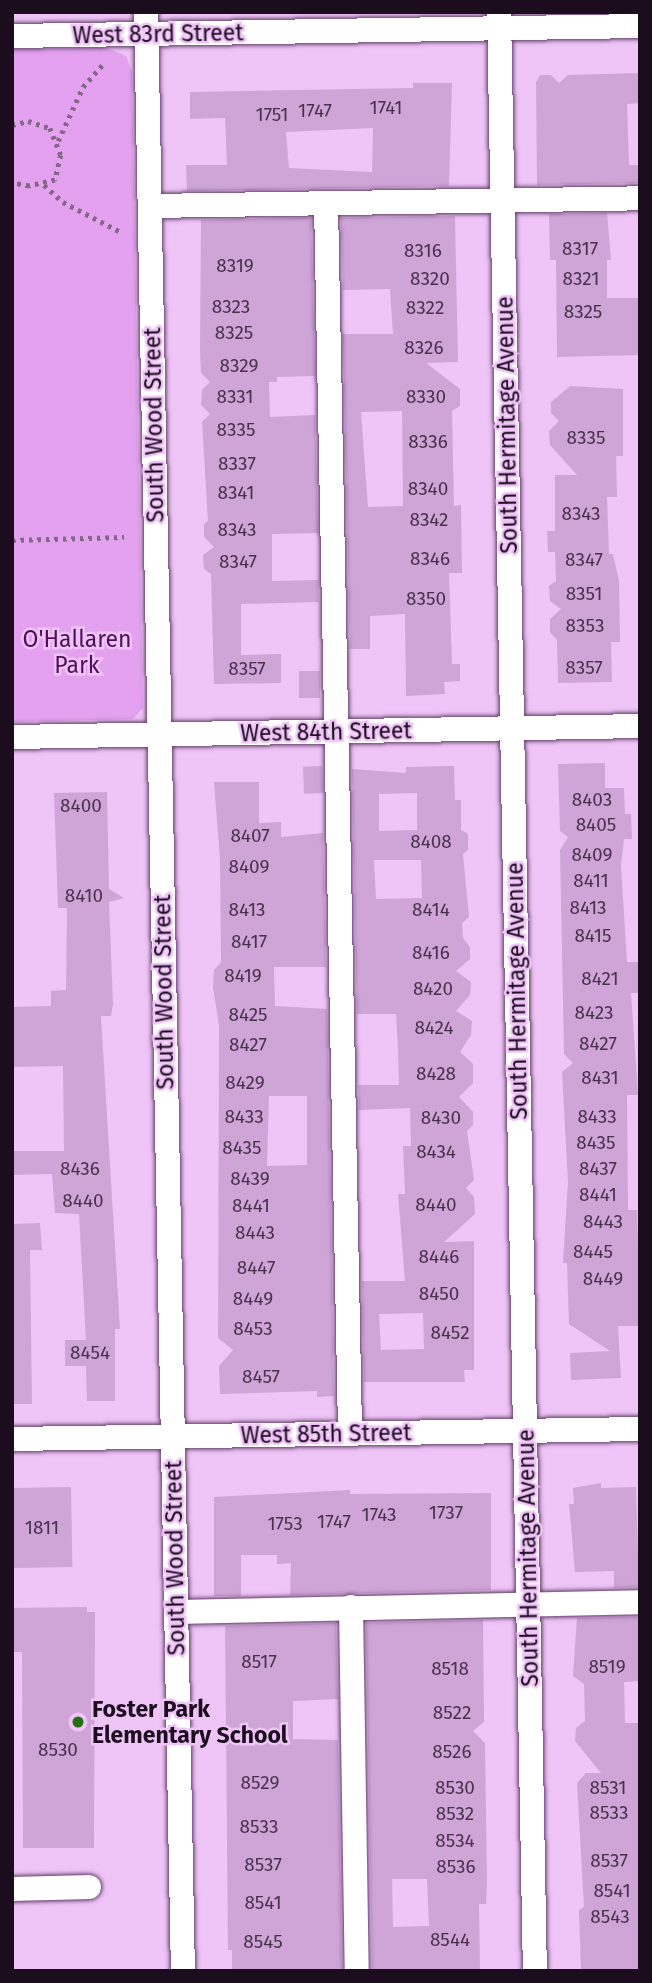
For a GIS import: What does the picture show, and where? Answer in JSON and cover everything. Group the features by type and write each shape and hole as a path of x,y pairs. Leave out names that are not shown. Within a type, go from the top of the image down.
{"street":[{"name":"West 83rd Street","path":"12,36 146,23 499,20 640,26"},
{"name":"South Hermitage Avenue","path":"499,20 536,1971"},
{"name":"South Wood Street","path":"146,23 183,1971"},
{"path":"150,206 640,198"},
{"path":"326,203 334,732 350,1433"},
{"name":"West 84th Street","path":"12,737 640,726"},
{"name":"West 85th Street","path":"12,1439 640,1429"},
{"path":"176,1612 640,1602"},
{"path":"351,1607 357,1971"},
{"path":"12,1889 89,1887"}],"path":[{"path":"57,142 83,87 103,64"},
{"path":"12,125 38,124 50,128 57,142 61,168 55,180 44,185 12,183"},
{"path":"44,185 63,202 119,231"},
{"path":"12,540 124,537"}],"green space":[{"name":"O'Hallaren Park","path":"107,48 126,56 132,72 143,708 133,719 12,722 12,49"}],"building":[{"path":"640,73 640,103 627,104 629,165 640,165 640,183 537,185 536,82 540,75 551,75 559,83 568,75"},
{"path":"413,83 452,83 449,186 187,191 186,165 227,165 225,118 190,119 190,92 413,88","holes":["373,128 372,172 289,168 286,132"]},
{"path":"607,213 611,260 607,260 607,298 640,298 640,355 557,357 556,260 550,260 549,214"},
{"path":"455,216 458,362 426,363 460,389 460,406 452,411 454,506 461,505 462,573 449,573 452,664 460,664 460,681 444,682 445,694 406,696 405,614 370,616 370,649 350,649 343,334 393,334 390,289 343,290 341,218","holes":["402,411 403,506 368,507 361,412"]},
{"path":"311,218 315,376 277,377 277,382 269,382 270,417 315,415 318,533 272,534 272,581 318,580 319,602 241,604 241,655 281,654 281,683 214,684 211,574 204,569 203,555 214,547 204,537 204,524 208,521 202,422 210,414 201,405 202,390 210,382 201,373 201,220"},
{"path":"570,386 623,389 623,456 616,456 617,497 607,497 609,554 613,554 619,581 620,642 611,642 612,682 558,683 557,640 550,632 550,619 561,609 550,601 549,586 556,581 555,552 548,552 547,531 555,531 555,475 577,475 550,445 549,431 559,421 551,413 551,402"},
{"path":"299,671 320,671 320,698 299,698"},
{"path":"605,763 605,788 624,788 625,814 631,814 632,839 624,839 621,866 627,962 638,962 638,993 631,993 638,1095 627,1095 628,1210 637,1210 640,1326 618,1326 621,1378 571,1380 570,1353 610,1351 569,1324 567,1263 563,1263 568,1182 562,1072 573,1063 564,1054 560,850 568,837 560,831 558,764"},
{"path":"322,766 323,793 304,794 303,767"},
{"path":"454,766 455,800 461,800 461,830 468,834 468,850 463,854 469,917 462,923 463,938 470,947 470,959 456,971 471,982 470,995 456,1011 472,1021 471,1035 460,1052 473,1064 473,1083 459,1097 473,1112 473,1125 467,1131 474,1180 466,1188 474,1197 475,1214 444,1242 474,1241 474,1370 464,1370 465,1382 364,1382 362,1281 405,1281 398,1194 405,1194 403,1146 411,1146 410,1108 359,1110 358,1085 399,1085 396,1014 357,1014 352,769 406,773 406,767","holes":["417,793 417,830 379,831 379,794","374,860 421,860 422,898 376,899","423,1313 424,1349 381,1350 379,1314"]},
{"path":"214,782 259,782 259,823 281,822 281,837 323,833 326,967 274,967 275,1006 327,1009 334,1396 317,1397 317,1391 220,1394 219,1366 233,1350 218,1338 219,1026 213,987 214,970 221,962 220,860","holes":["269,1096 307,1096 307,1165 267,1166"]},
{"path":"107,792 109,889 124,898 109,902 113,1004 111,1016 101,1016 120,1329 115,1329 115,1401 87,1401 86,1366 65,1366 65,1340 86,1340 79,1214 55,1213 52,1174 12,1175 12,1151 64,1151 63,1066 12,1067 12,1007 51,1006 51,991 66,990 67,908 58,908 54,793"},
{"path":"40,1223 42,1250 30,1250 32,1404 12,1404 12,1224"},
{"path":"601,1483 601,1488 636,1487 639,1587 614,1588 614,1571 575,1572 569,1504 574,1504 573,1488"},
{"path":"71,1487 72,1567 13,1568 12,1488"},
{"path":"350,1490 350,1494 491,1493 491,1590 290,1595 291,1563 277,1564 277,1555 241,1555 241,1596 214,1596 214,1497"},
{"path":"87,1607 87,1612 95,1612 94,1848 23,1848 22,1652 12,1652 12,1608"},
{"path":"638,1617 640,1681 624,1682 625,1723 640,1723 640,1971 581,1971 579,1910 584,1907 577,1783 586,1773 601,1773 575,1741 576,1728 585,1721 584,1684 573,1676 577,1618"},
{"path":"483,1620 484,1722 473,1731 485,1743 487,1880 486,1904 479,1904 480,1971 372,1971 366,1623","holes":["392,1879 427,1879 429,1926 393,1927"]},
{"path":"336,1623 338,1699 293,1701 293,1739 338,1740 342,1971 232,1971 232,1950 228,1950 225,1626"}],"place":[{"name":"Foster Park Elementary School","path":"78,1722"}]}
